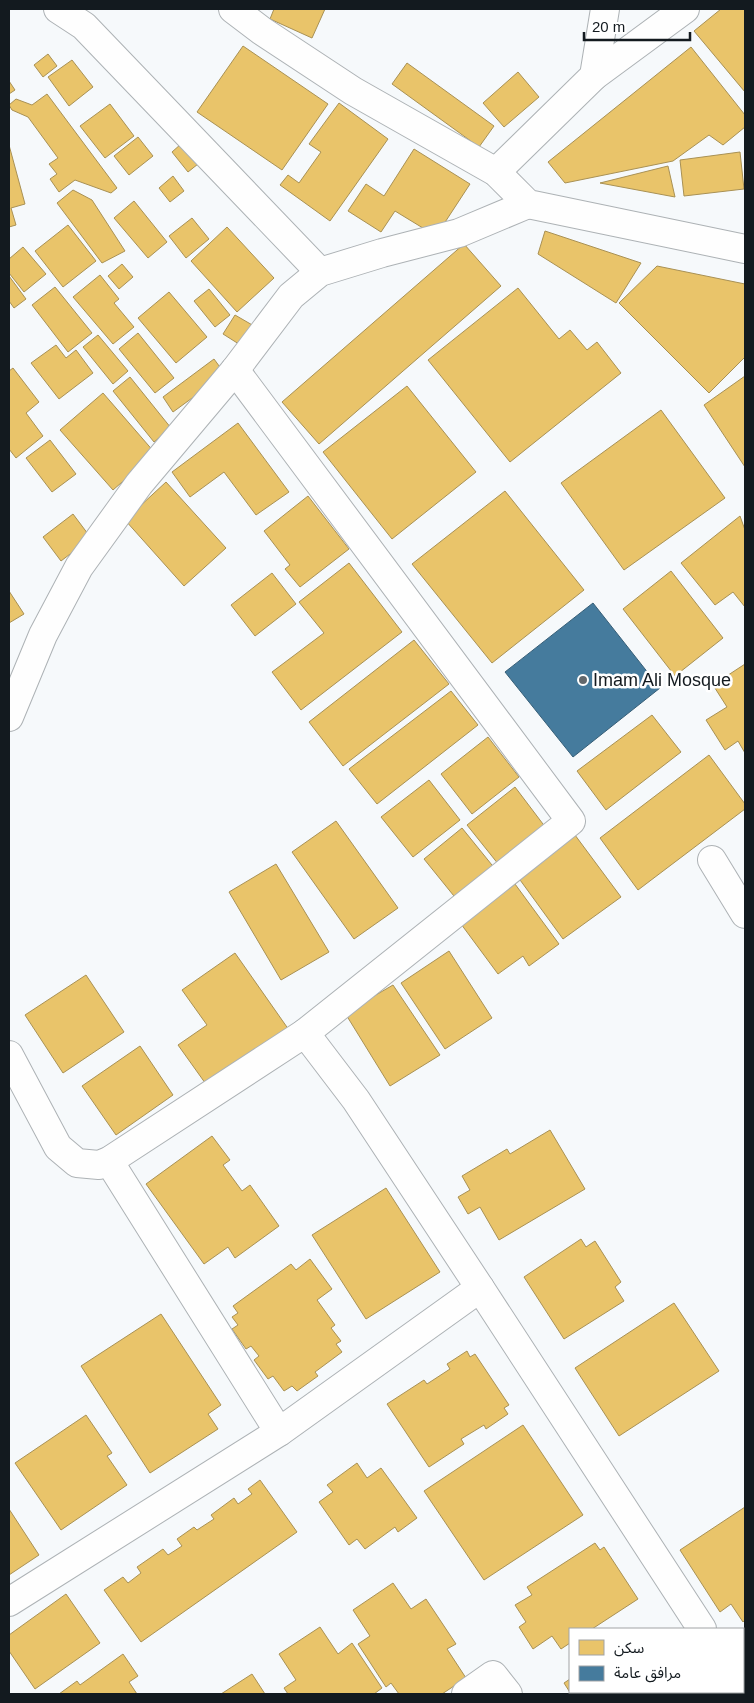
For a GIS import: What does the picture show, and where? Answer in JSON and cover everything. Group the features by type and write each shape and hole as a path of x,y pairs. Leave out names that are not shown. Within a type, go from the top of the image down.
{"street":[{"path":"58,9 84,26 320,272"},
{"path":"233,9 262,31 353,91 496,172 528,204 745,249"},
{"path":"594,76 605,9"},
{"path":"496,172 594,76 684,9"},
{"path":"9,717 43,635 79,567 139,484 235,370 291,296 320,272 459,232 528,204"},
{"path":"9,1055 58,1147 77,1163 99,1165 109,1161 305,1033 571,821 235,370"},
{"path":"712,860 745,914"},
{"path":"305,1033 356,1100 701,1628"},
{"path":"109,1161 279,1432"},
{"path":"9,1602 279,1432 480,1288"},
{"path":"466,1694 493,1674 508,1694"}],"building: سكن":[{"path":"274,9 325,9 312,38 270,19"},
{"path":"721,9 745,9 745,92 694,31"},
{"path":"243,46 328,104 282,170 197,112"},
{"path":"691,47 745,115 745,127 723,145 709,135 673,161 565,183 548,162"},
{"path":"48,54 57,66 43,77 34,65"},
{"path":"72,60 93,87 69,106 48,77"},
{"path":"407,63 494,126 479,147 392,84"},
{"path":"518,72 539,97 504,127 483,103"},
{"path":"9,81 15,90 9,94"},
{"path":"47,94 117,188 111,193 75,180 59,192 50,179 57,174 49,164 58,158 28,117 12,110 9,105 16,99 32,105"},
{"path":"339,103 388,139 330,221 280,185 288,175 299,183 321,152 309,144"},
{"path":"110,104 134,136 105,158 80,126"},
{"path":"138,137 153,156 129,175 114,156"},
{"path":"181,144 198,164 188,172 172,152"},
{"path":"9,145 25,204 11,208 16,225 9,227"},
{"path":"414,149 470,184 436,236 395,211 381,232 348,211 366,184 384,196"},
{"path":"740,152 744,189 684,196 680,160"},
{"path":"668,166 675,197 600,183"},
{"path":"173,176 184,191 170,202 159,188"},
{"path":"73,190 92,200 125,251 102,263 57,203"},
{"path":"134,201 167,242 148,258 114,218"},
{"path":"192,218 209,239 186,258 169,236"},
{"path":"68,225 96,261 63,287 35,251"},
{"path":"227,227 274,278 237,312 191,261"},
{"path":"545,231 641,263 616,303 538,254"},
{"path":"464,244 501,286 319,444 282,402"},
{"path":"23,247 46,274 24,292 9,273 9,259"},
{"path":"122,264 133,277 119,289 108,276"},
{"path":"657,266 745,284 745,357 709,393 619,303"},
{"path":"100,275 119,299 114,303 134,327 113,344 73,297"},
{"path":"9,276 26,299 14,308 9,301"},
{"path":"55,287 92,333 68,352 32,305"},
{"path":"518,288 559,339 570,330 587,350 597,342 621,373 510,462 428,360"},
{"path":"209,289 230,315 215,327 194,301"},
{"path":"169,292 207,337 176,363 138,318"},
{"path":"235,315 254,326 242,346 223,334"},
{"path":"138,333 174,378 155,393 119,349"},
{"path":"98,335 128,371 113,384 83,347"},
{"path":"56,345 66,358 76,350 93,373 59,399 31,363"},
{"path":"214,359 225,374 173,412 163,397"},
{"path":"13,368 39,402 26,413 43,436 16,458 9,449 9,371"},
{"path":"745,376 745,467 704,405"},
{"path":"130,377 171,428 154,442 113,391"},
{"path":"407,386 476,472 392,539 323,452"},
{"path":"103,393 155,453 113,490 60,430"},
{"path":"661,410 725,498 624,570 561,483"},
{"path":"238,423 289,492 256,515 224,472 190,497 172,472"},
{"path":"50,440 76,474 52,492 26,458"},
{"path":"166,482 226,548 184,586 125,520"},
{"path":"505,491 584,590 492,663 412,564"},
{"path":"308,496 349,549 300,587 285,569 290,565 264,531"},
{"path":"73,514 91,538 61,561 43,537"},
{"path":"740,516 745,530 745,607 733,592 715,605 681,563"},
{"path":"349,563 402,632 301,710 272,672 324,633 299,602"},
{"path":"671,571 723,638 675,676 623,609"},
{"path":"272,573 296,604 255,636 231,605"},
{"path":"9,591 24,614 9,623"},
{"path":"414,640 449,684 343,766 309,722"},
{"path":"745,664 745,753 738,741 725,750 706,720 727,707 713,685"},
{"path":"451,691 478,725 377,804 349,769"},
{"path":"652,715 681,752 606,810 577,771"},
{"path":"488,737 519,777 472,814 441,774"},
{"path":"709,755 745,804 745,809 638,890 600,838"},
{"path":"429,780 460,820 413,857 381,817"},
{"path":"515,787 546,828 499,865 467,825"},
{"path":"336,821 398,908 354,939 292,852"},
{"path":"462,828 496,870 458,901 424,859"},
{"path":"572,831 621,897 563,939 515,873"},
{"path":"276,864 329,952 281,980 229,892"},
{"path":"515,884 559,944 529,966 523,956 498,974 461,924"},
{"path":"449,951 492,1018 445,1049 401,983"},
{"path":"235,953 289,1030 208,1087 178,1045 207,1025 182,990"},
{"path":"86,975 124,1032 63,1073 25,1015"},
{"path":"393,985 440,1055 390,1086 345,1013"},
{"path":"140,1046 173,1095 116,1135 82,1086"},
{"path":"550,1130 585,1189 499,1240 480,1207 468,1214 458,1197 470,1190 462,1176 507,1149 510,1154"},
{"path":"212,1136 230,1160 223,1165 242,1191 250,1185 279,1226 235,1258 228,1247 204,1264 146,1184"},
{"path":"386,1188 440,1272 366,1319 312,1235"},
{"path":"581,1239 586,1247 595,1241 621,1282 615,1287 624,1301 564,1339 524,1277"},
{"path":"310,1259 332,1289 317,1300 335,1325 331,1328 341,1341 336,1344 342,1352 315,1372 318,1376 297,1391 292,1386 284,1391 273,1376 268,1379 254,1360 259,1356 251,1346 246,1349 232,1329 238,1325 232,1317 238,1313 233,1306 291,1264 296,1270"},
{"path":"674,1303 719,1371 619,1436 575,1368"},
{"path":"161,1314 221,1405 208,1414 218,1429 150,1473 81,1366"},
{"path":"467,1351 470,1357 475,1354 509,1405 504,1408 508,1414 486,1429 484,1425 461,1439 464,1444 429,1467 387,1404 424,1380 427,1384 450,1369 447,1364"},
{"path":"86,1415 112,1453 107,1456 127,1485 61,1530 15,1463"},
{"path":"523,1425 583,1515 484,1580 424,1491"},
{"path":"357,1463 367,1478 381,1468 417,1518 398,1532 395,1527 365,1549 357,1539 349,1545 319,1502 333,1492 327,1485"},
{"path":"260,1480 297,1532 141,1642 104,1590 123,1577 128,1583 141,1573 137,1567 163,1549 168,1555 182,1546 177,1539 194,1527 197,1530 214,1519 211,1515 234,1498 238,1504 252,1494 248,1489"},
{"path":"745,1507 745,1620 743,1622 731,1604 720,1612 680,1550"},
{"path":"9,1509 39,1555 9,1575"},
{"path":"595,1543 600,1550 604,1547 638,1599 594,1628 569,1628 569,1644 561,1649 552,1636 533,1649 519,1627 526,1622 515,1605 532,1595 527,1587"},
{"path":"393,1583 411,1609 426,1599 456,1644 447,1649 466,1678 442,1694 399,1694 391,1683 386,1687 358,1644 370,1636 353,1610"},
{"path":"66,1594 100,1643 35,1689 9,1651 9,1635"},
{"path":"320,1627 338,1654 352,1643 382,1688 374,1694 288,1694 284,1688 296,1680 279,1654"},
{"path":"123,1654 138,1676 129,1682 137,1694 59,1694 77,1681 80,1685"},
{"path":"252,1674 265,1694 221,1694"},
{"path":"569,1680 569,1691 564,1683"},
{"path":"570,1693 678,1694 571,1694"}],"building: مرافق عامة":[{"name":"Imam Ali Mosque","path":"593,603 660,688 573,757 505,672"}],"place":[{"name":"Imam Ali Mosque","path":"583,680"}]}
